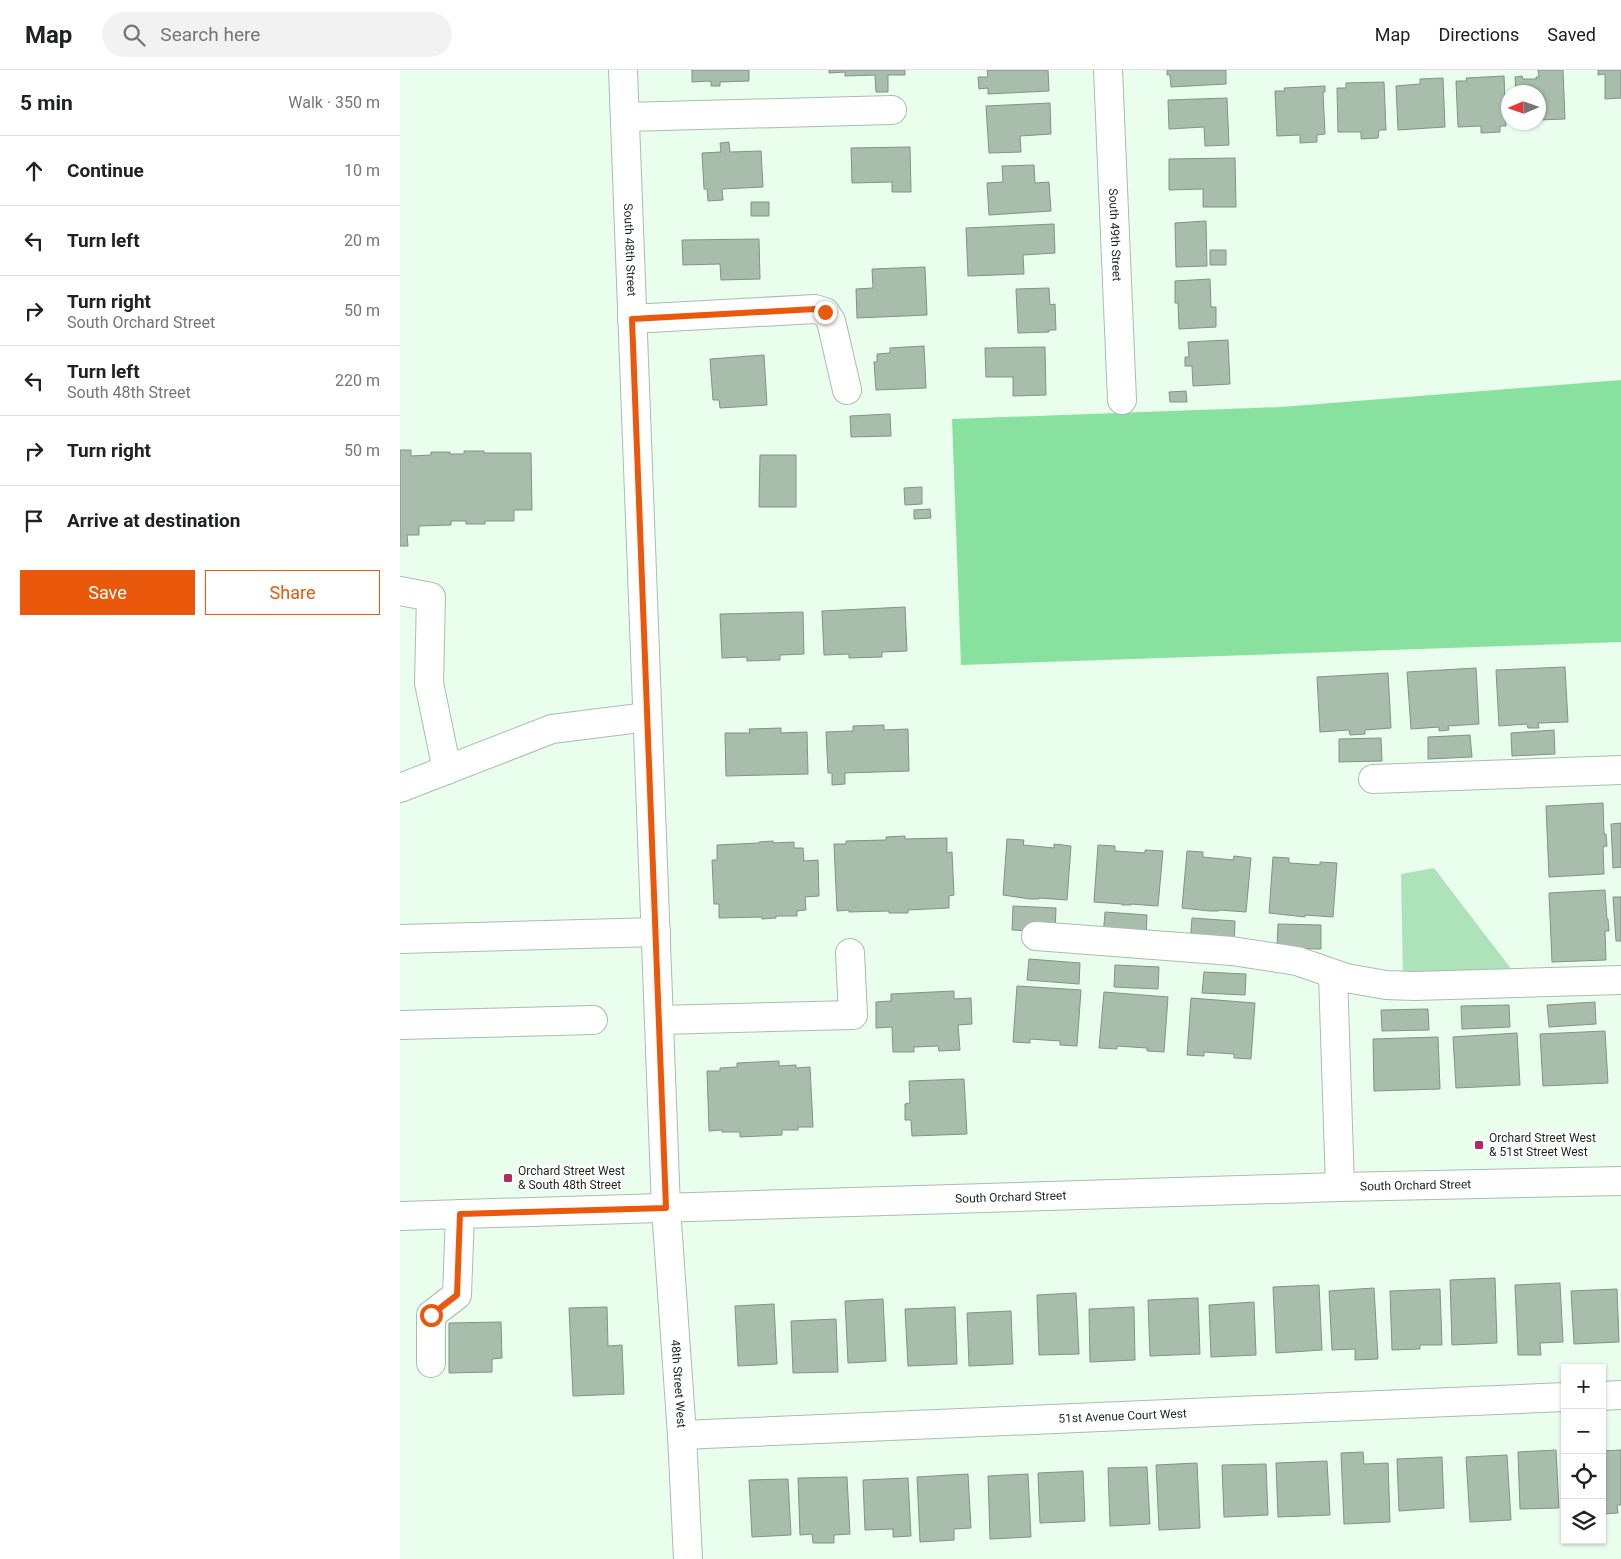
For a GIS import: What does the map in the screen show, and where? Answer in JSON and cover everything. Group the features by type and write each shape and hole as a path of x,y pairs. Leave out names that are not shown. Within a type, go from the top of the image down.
{"street":[{"name":"South 48th Street","path":"623,70 666,1208"},
{"name":"South 49th Street","path":"1108,70 1122,400"},
{"path":"625,118 892,110"},
{"path":"632,319 815,309 825,312 831,321 847,390"},
{"path":"400,591 431,597 429,683 447,770"},
{"path":"400,788 552,728 647,717"},
{"path":"1373,779 1621,770"},
{"path":"400,939 656,932"},
{"path":"1036,936 1232,951 1297,961 1346,978 1386,985 1415,986 1621,980"},
{"path":"659,1020 853,1015 850,953"},
{"path":"1334,974 1340,1187"},
{"path":"400,1025 594,1020"},
{"name":"South Orchard Street","path":"400,1216 1340,1187 1621,1181"},
{"name":"48th Street West","path":"666,1208 682,1436 688,1559"},
{"path":"431,1363 431,1315 457,1295 460,1214"},
{"path":"1606,1396 1621,1395"},
{"name":"51st Avenue Court West","path":"682,1436 1561,1397"}],"green space":[{"path":"1621,380 1621,642 961,665 952,419 1281,407"},
{"path":"1434,868 1515,974 1403,977 1401,874"}],"building":[{"path":"692,70 749,70 749,81 720,82 720,86 711,86 711,81 692,82"},
{"path":"829,70 905,70 905,75 888,75 888,92 876,92 875,75 845,76 845,72 829,73"},
{"path":"987,70 1048,70 1049,91 988,94 988,88 979,89 978,77 988,77"},
{"path":"1167,70 1226,70 1226,84 1171,87 1170,75 1167,75"},
{"path":"1538,70 1563,70 1565,119 1546,120 1546,85 1516,85 1515,77 1522,76 1523,79 1536,79 1536,77 1539,77"},
{"path":"1598,70 1621,70 1621,98 1605,99 1605,74 1598,75"},
{"path":"1504,76 1504,85 1501,85 1500,132 1481,133 1481,126 1458,127 1456,81 1467,81 1466,78"},
{"path":"1443,78 1445,127 1398,130 1396,86 1420,84 1420,79"},
{"path":"1384,82 1386,130 1379,130 1378,138 1361,139 1361,132 1338,132 1337,88 1346,88 1346,83"},
{"path":"1325,86 1325,92 1323,92 1325,134 1317,135 1317,142 1300,143 1300,135 1277,136 1275,91 1285,91 1284,88"},
{"path":"1227,98 1229,145 1205,146 1204,127 1169,129 1168,100"},
{"path":"1050,103 1051,134 1020,136 1021,152 989,153 986,106"},
{"path":"729,142 730,152 761,151 763,187 722,189 723,200 708,201 707,189 704,189 702,153 721,152 720,143"},
{"path":"910,147 911,192 892,192 892,182 852,183 851,148"},
{"path":"1235,158 1236,207 1203,207 1203,189 1169,190 1169,159"},
{"path":"1034,165 1035,183 1049,182 1051,211 989,215 987,183 1003,182 1002,166"},
{"path":"751,202 769,202 769,216 751,216"},
{"path":"1206,221 1207,266 1176,267 1175,223"},
{"path":"1054,224 1055,253 1023,255 1024,274 968,276 966,228"},
{"path":"759,239 760,279 721,280 720,264 683,265 682,240"},
{"path":"1210,250 1226,250 1226,265 1210,265"},
{"path":"925,267 927,315 857,318 856,289 873,288 872,269"},
{"path":"1210,279 1211,307 1216,307 1216,327 1179,329 1178,303 1175,303 1175,281"},
{"path":"1049,288 1050,305 1055,304 1056,330 1018,333 1016,289"},
{"path":"1228,340 1230,384 1193,386 1192,366 1185,366 1185,357 1189,357 1188,342"},
{"path":"924,346 926,388 876,390 874,362 877,362 877,354 890,353 890,348"},
{"path":"1045,347 1046,395 1013,396 1013,377 986,377 985,348"},
{"path":"764,355 767,405 720,408 719,400 713,400 710,359"},
{"path":"1186,391 1187,402 1170,402 1169,392"},
{"path":"890,414 891,436 851,437 850,416"},
{"path":"400,450 411,450 411,456 431,455 431,452 464,454 464,451 531,453 532,510 514,510 514,521 485,521 485,524 466,524 466,521 451,521 451,525 419,526 419,535 407,535 408,546 400,546"},
{"path":"760,455 796,455 796,507 759,507"},
{"path":"922,487 922,504 905,505 904,488"},
{"path":"930,509 931,518 914,519 914,510"},
{"path":"905,607 907,651 882,652 882,657 849,658 849,654 824,655 822,611"},
{"path":"803,612 804,654 780,655 780,660 747,661 747,657 722,658 720,614"},
{"path":"1565,667 1568,722 1538,723 1539,728 1528,728 1527,724 1499,726 1496,670"},
{"path":"1476,668 1479,724 1448,726 1449,730 1439,731 1439,727 1411,729 1407,672"},
{"path":"1388,673 1391,728 1365,730 1365,734 1350,735 1349,730 1320,732 1317,677"},
{"path":"884,725 884,730 908,729 909,771 845,773 845,784 832,785 832,773 828,773 826,732 853,731 853,726"},
{"path":"781,728 781,733 807,732 808,774 726,776 725,733 750,733 749,729"},
{"path":"1554,730 1555,754 1512,756 1511,733"},
{"path":"1470,735 1472,757 1428,759 1428,737"},
{"path":"1381,738 1382,761 1339,762 1339,739"},
{"path":"1603,803 1604,834 1606,834 1607,846 1603,847 1604,874 1549,877 1546,806"},
{"path":"1621,823 1621,867 1613,868 1611,824"},
{"path":"905,836 905,839 947,838 947,853 952,852 954,895 949,896 949,908 908,910 908,913 837,911 834,844 846,844 846,841 886,840 886,837"},
{"path":"1007,839 1024,840 1023,845 1054,848 1054,844 1071,846 1067,900 1030,899 1003,895"},
{"path":"773,841 773,843 794,842 794,848 803,848 804,861 818,860 819,896 805,897 806,910 797,911 797,916 776,916 776,918 762,919 762,917 719,918 719,904 714,904 712,860 717,860 717,845"},
{"path":"1098,845 1115,846 1115,851 1145,853 1145,850 1163,851 1158,906 1094,902"},
{"path":"1187,851 1203,852 1203,857 1233,860 1234,856 1251,858 1246,912 1182,908"},
{"path":"1273,857 1289,858 1289,863 1320,865 1320,862 1337,863 1333,917 1305,915 1305,917 1269,913"},
{"path":"1605,890 1609,931 1605,931 1606,960 1552,962 1549,893"},
{"path":"1613,897 1621,897 1621,941 1616,941"},
{"path":"1013,906 1056,908 1055,932 1012,930"},
{"path":"1105,912 1147,915 1146,939 1103,937"},
{"path":"1192,918 1235,921 1234,945 1190,943"},
{"path":"1278,924 1321,925 1321,949 1277,948"},
{"path":"1029,959 1080,963 1079,984 1027,980"},
{"path":"1115,965 1159,967 1158,989 1114,987"},
{"path":"1204,972 1246,974 1245,995 1202,993"},
{"path":"1017,986 1081,990 1077,1046 1060,1045 1060,1041 1030,1039 1030,1043 1013,1042"},
{"path":"954,991 954,999 971,998 972,1024 958,1025 960,1050 939,1051 938,1046 914,1047 914,1052 893,1052 892,1027 876,1028 876,1002 891,1001 891,994"},
{"path":"1104,992 1168,997 1164,1052 1147,1051 1147,1048 1117,1046 1117,1049 1099,1048"},
{"path":"1191,998 1255,1003 1251,1059 1234,1058 1234,1054 1204,1052 1204,1056 1187,1055"},
{"path":"1595,1002 1596,1024 1549,1027 1547,1005"},
{"path":"1509,1005 1510,1027 1462,1029 1461,1006"},
{"path":"1428,1009 1429,1030 1382,1031 1381,1010"},
{"path":"1605,1031 1608,1083 1543,1086 1540,1034"},
{"path":"1517,1033 1520,1085 1456,1088 1453,1037"},
{"path":"1438,1037 1440,1089 1374,1091 1373,1039"},
{"path":"779,1061 779,1066 796,1065 796,1068 810,1067 813,1127 798,1127 798,1130 782,1130 782,1135 740,1137 740,1132 709,1131 707,1071 720,1071 720,1068 737,1067 737,1063"},
{"path":"964,1079 967,1134 912,1136 911,1120 905,1120 905,1104 910,1103 909,1081"},
{"path":"1495,1278 1497,1343 1452,1345 1450,1280"},
{"path":"1560,1283 1563,1342 1540,1343 1541,1355 1518,1355 1515,1285"},
{"path":"1319,1285 1322,1350 1276,1353 1273,1287"},
{"path":"1374,1288 1378,1359 1355,1360 1355,1349 1332,1350 1329,1291"},
{"path":"1440,1289 1442,1345 1420,1345 1420,1349 1392,1350 1390,1291"},
{"path":"1617,1289 1619,1342 1574,1344 1571,1291"},
{"path":"1076,1293 1079,1354 1039,1355 1037,1295"},
{"path":"1198,1298 1200,1354 1150,1356 1148,1300"},
{"path":"883,1299 886,1361 848,1363 845,1301"},
{"path":"1254,1302 1256,1355 1211,1357 1209,1305"},
{"path":"774,1304 777,1364 738,1366 735,1306"},
{"path":"607,1307 608,1346 622,1345 624,1394 573,1396 569,1308"},
{"path":"955,1307 957,1364 908,1366 905,1309"},
{"path":"1134,1307 1135,1360 1090,1362 1089,1309"},
{"path":"1011,1311 1013,1364 969,1366 967,1313"},
{"path":"836,1319 838,1372 793,1373 791,1321"},
{"path":"501,1322 502,1358 492,1359 492,1372 449,1373 449,1323"},
{"path":"1556,1450 1559,1508 1520,1509 1518,1452"},
{"path":"1621,1450 1621,1505 1617,1505 1618,1513 1606,1514 1606,1451"},
{"path":"1363,1452 1364,1464 1388,1463 1390,1522 1344,1524 1341,1453"},
{"path":"1507,1455 1511,1520 1470,1522 1466,1457"},
{"path":"1442,1457 1444,1508 1399,1511 1397,1459"},
{"path":"1327,1461 1330,1515 1278,1517 1276,1463"},
{"path":"1197,1463 1200,1528 1159,1530 1156,1465"},
{"path":"1266,1464 1268,1515 1224,1517 1222,1465"},
{"path":"1147,1467 1150,1524 1110,1526 1108,1468"},
{"path":"1083,1471 1085,1521 1040,1523 1038,1473"},
{"path":"968,1474 971,1528 954,1529 954,1540 920,1542 917,1477"},
{"path":"1028,1474 1031,1537 990,1539 988,1476"},
{"path":"847,1477 850,1534 834,1535 834,1543 813,1543 812,1534 800,1535 798,1478"},
{"path":"908,1478 911,1536 893,1537 893,1529 865,1530 863,1480"},
{"path":"788,1479 791,1535 752,1537 749,1480"}],"place":[{"name":"Orchard Street West & 51st Street West","path":"1479,1145"},
{"name":"Orchard Street West & South 48th Street","path":"508,1178"}],"route":[{"path":"431,1315 457,1295 460,1214 666,1208 632,319 815,309 825,312"}]}
